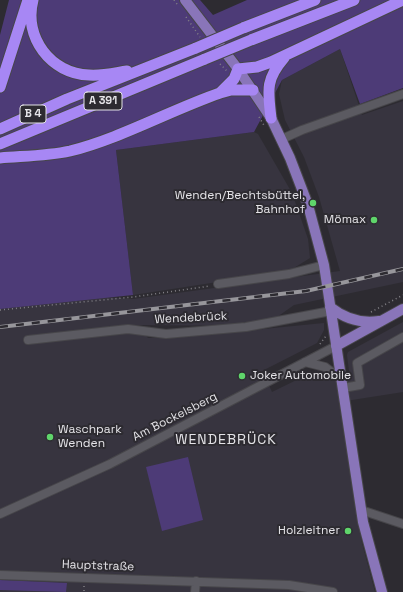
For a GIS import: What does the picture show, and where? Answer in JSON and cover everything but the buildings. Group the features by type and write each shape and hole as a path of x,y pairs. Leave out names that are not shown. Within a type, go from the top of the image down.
{"highway":[{"path":"0,87 28,0"},
{"path":"33,0 30,20 34,37 45,55 59,66 72,72 89,75 145,68"},
{"name":"A 391","path":"67,100 200,45 315,0"},
{"name":"A 391","path":"0,144 251,40 354,0"},
{"path":"220,92 234,80 238,69 257,67 286,55 403,0"},
{"path":"271,118 268,85 273,71 286,55"},
{"path":"0,158 49,155 86,146 220,92 230,90 253,90"},
{"name":"B 4","path":"0,129 67,100"}],"main road":[{"path":"182,3 238,69 271,118 282,140 308,205 324,265 361,510 368,546 382,592"},
{"path":"330,309 352,320 366,322 383,320"},
{"path":"336,346 403,309"}],"street":[{"path":"282,140 302,130 403,94"},
{"path":"218,284 289,274 324,265"},
{"name":"Wendebrück","path":"28,340 128,329 166,334 246,327 330,309"},
{"path":"305,362 325,367 342,383 360,385 357,363 403,337"},
{"name":"Am Bockelsberg","path":"0,514 110,464 336,346"},
{"path":"361,510 403,524"},
{"name":"Hauptstraße","path":"0,575 237,582 306,586 333,592"},
{"path":"195,592 196,581"},
{"path":"236,592 237,582"}],"path":[{"path":"174,0 182,3"},
{"path":"183,12 200,45"},
{"path":"220,63 234,80"},
{"path":"259,117 266,130"},
{"path":"0,310 133,297 218,284"},
{"path":"365,314 403,295"},
{"path":"319,346 325,340 326,334"},
{"path":"84,582 84,592"}],"shaded area":[{"path":"9,0 200,0 213,15 247,0 403,0 403,88 360,104 340,49 282,80 254,132 116,150 133,295 0,309 0,35"},
{"path":"340,49 362,115 403,101 403,282 294,305 277,317 255,326 136,325 148,338 173,338 324,323 324,330 317,343 262,371 272,392 315,371 322,370 331,374 336,381 350,379 347,355 348,352 403,322 403,392 339,402 362,543 375,592 0,592 0,309 103,297 133,299 340,271 319,197 304,157 285,120 279,94 282,80"},
{"path":"254,132 258,134 292,193 308,239 310,258 289,271 133,295 116,150"},
{"path":"188,457 203,520 162,531 146,467"},
{"path":"0,580 67,583 66,592 0,590"}],"railway":[{"path":"0,327 306,291 403,269"}],"place":[{"name":"Wenden/Bechtsbüttel, Bahnhof","path":"313,203"},
{"name":"Mömax","path":"374,220"},
{"name":"Joker Automobile","path":"242,376"},
{"name":"Waschpark Wenden","path":"50,437"},
{"name":"Holzleitner","path":"348,531"}],"district":[{"name":"WENDEBRÜCK","path":"226,440"}]}
